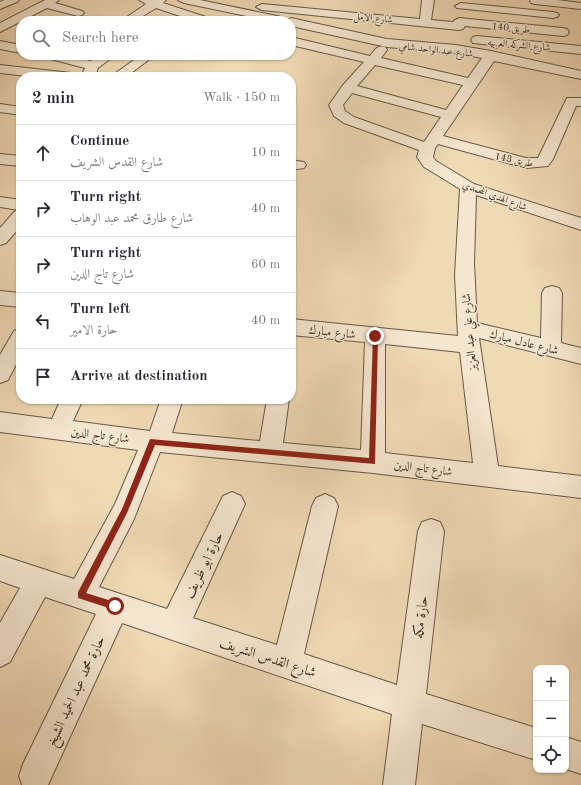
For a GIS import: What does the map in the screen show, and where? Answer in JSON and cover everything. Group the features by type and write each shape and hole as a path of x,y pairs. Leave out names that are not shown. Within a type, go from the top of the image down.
{"street":[{"path":"0,6 13,0"},
{"path":"184,0 198,1 225,8 258,11 272,16"},
{"path":"225,8 237,0"},
{"path":"306,11 311,0"},
{"path":"424,22 428,0"},
{"path":"526,0 550,1 581,6"},
{"path":"134,16 153,1 190,16"},
{"path":"550,1 555,26 576,39"},
{"path":"28,16 49,2 78,13"},
{"path":"457,44 459,2 553,15"},
{"path":"376,18 380,6"},
{"name":"شارع الامل","path":"258,11 342,11 376,18 459,24"},
{"path":"175,16 180,13"},
{"name":"شارع عبد الواحد شامي","path":"296,23 387,43 457,44 491,55 581,75"},
{"path":"0,28 16,24"},
{"name":"طريق 140","path":"459,24 576,39"},
{"name":"شارع الشركه العربيه","path":"457,44 576,39"},
{"path":"296,42 471,83"},
{"path":"387,43 348,88 336,105 339,113 349,120 430,143 491,55"},
{"path":"0,45 16,48"},
{"path":"79,60 84,62 90,72 104,60"},
{"path":"124,72 142,60"},
{"path":"0,69 27,72"},
{"path":"348,88 450,115"},
{"name":"طريق 143","path":"430,143 526,163 542,163 570,104 572,102 581,102"},
{"path":"0,108 16,110"},
{"name":"شارع الهدي المحمدي","path":"430,143 425,156 430,164 468,187 581,224"},
{"path":"0,158 16,160"},
{"name":"شارع علي عبد العزيز","path":"468,187 465,250 468,337 476,405 487,475"},
{"path":"0,202 16,204"},
{"path":"0,238 16,220"},
{"path":"551,348 552,293"},
{"path":"0,298 16,300"},
{"name":"شارع مبارك","path":"296,328 375,336 468,337"},
{"path":"373,462 375,336"},
{"name":"شارع عادل مبارك","path":"468,337 551,348 581,356"},
{"path":"0,374 16,345"},
{"path":"58,430 70,404"},
{"path":"80,595 125,511 170,404"},
{"path":"270,453 277,404"},
{"name":"شارع تاج الدين","path":"0,422 155,442 373,462 581,487"},
{"name":"حارة ابو ظريف","path":"174,626 232,504"},
{"path":"287,664 325,506"},
{"name":"حارة مكه","path":"398,785 431,531"},
{"name":"شارع القدس الشريف","path":"0,568 287,664 533,743"},
{"path":"0,652 39,581"},
{"name":"حارة محمد عبد الحميد الشيخ","path":"35,776 115,606"},
{"path":"569,754 581,758"}],"route":[{"path":"115,606 80,595 125,511 152,441 373,462 375,336"}]}
